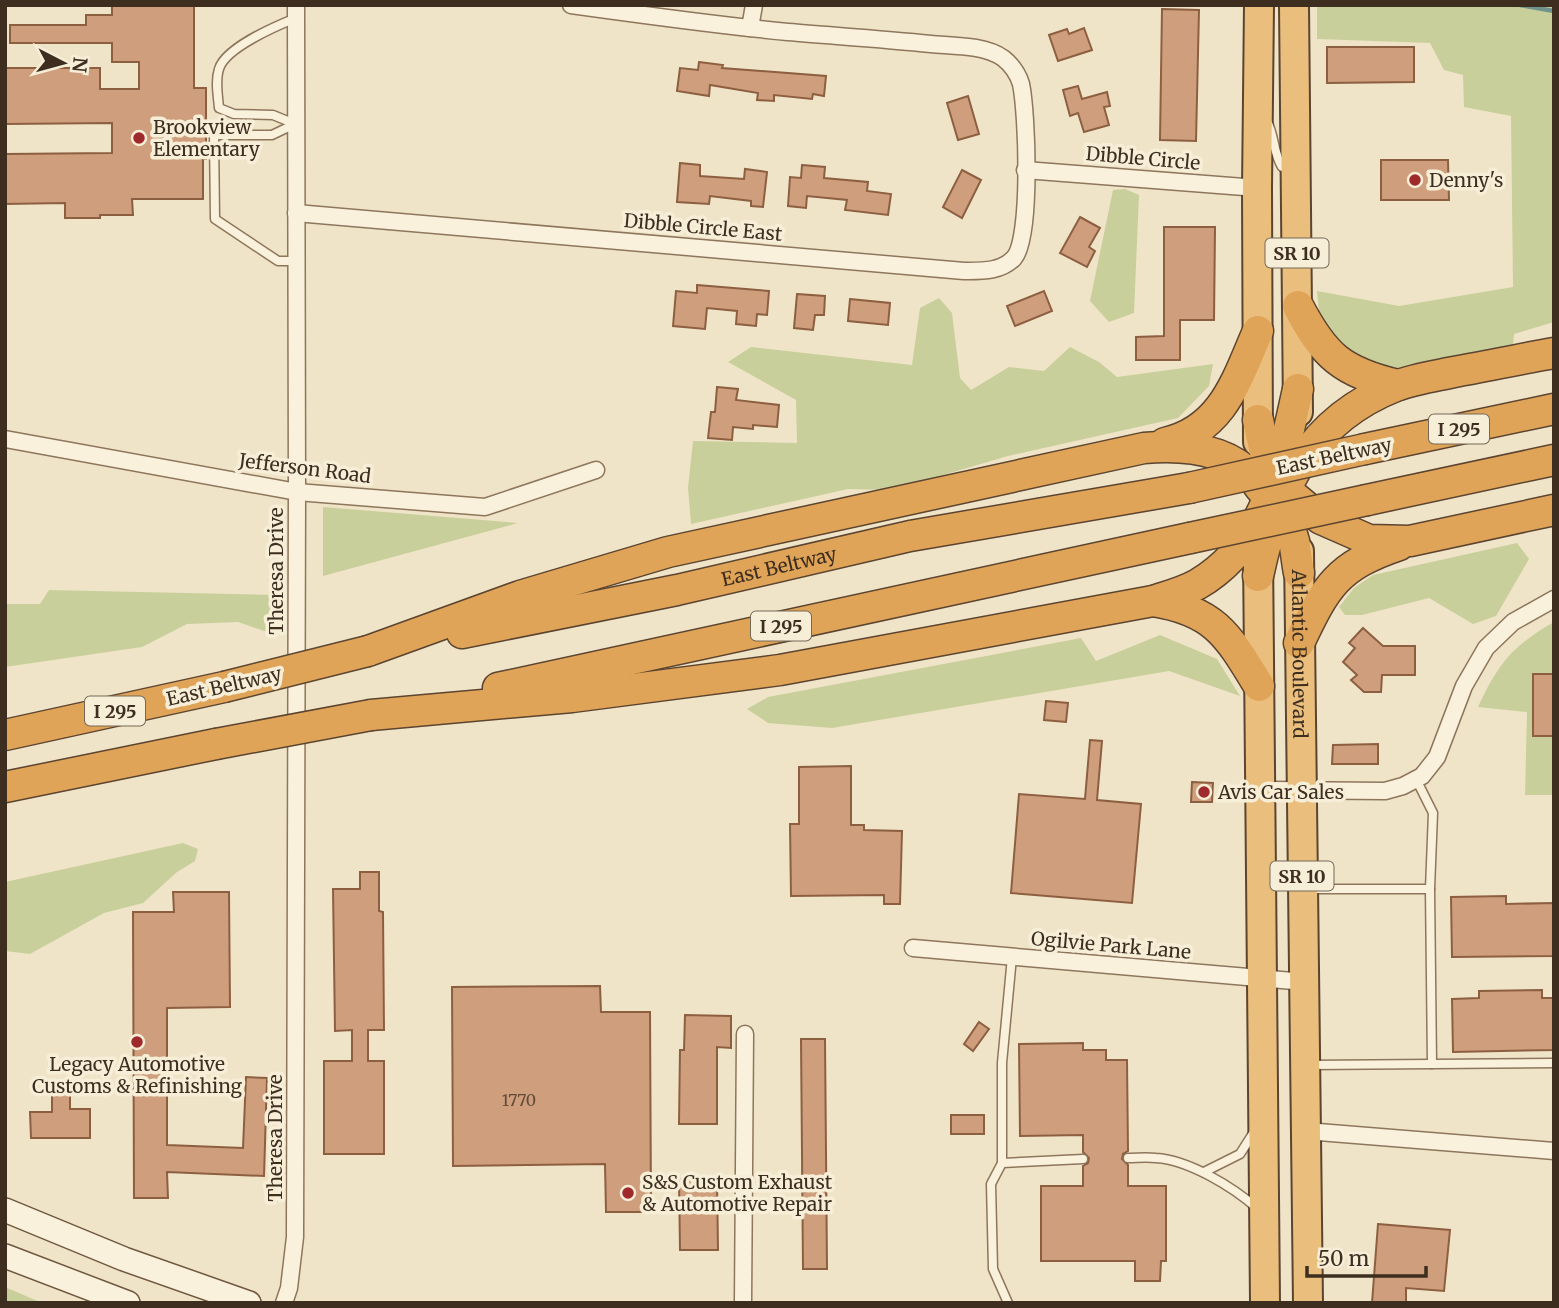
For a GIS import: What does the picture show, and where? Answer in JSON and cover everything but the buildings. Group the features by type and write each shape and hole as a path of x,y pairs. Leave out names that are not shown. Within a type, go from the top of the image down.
{"highway":[{"name":"SR 10","path":"1258,420 1259,5"},
{"name":"SR 10","path":"1294,5 1298,389"},
{"path":"1298,306 1314,338 1330,356 1352,370 1398,385"},
{"path":"368,651 520,596 668,552 1144,448 1192,435 1207,424 1232,391 1258,331"},
{"path":"372,715 572,697 780,670 1153,601 1199,583 1237,551 1312,445 1339,417 1364,401 1398,385 1554,353"},
{"path":"1258,576 1278,493 1298,389"},
{"name":"East Beltway","path":"5,735 224,687 368,651 677,590 910,536 1189,488 1554,409"},
{"path":"1258,420 1268,467 1293,539 1299,573"},
{"path":"1144,448 1194,448 1224,458 1321,520 1345,531 1369,540 1409,541"},
{"name":"I 295","path":"5,787 372,715 1554,460"},
{"path":"1299,643 1324,594 1352,565 1375,553 1409,541 1554,510"},
{"name":"Atlantic Boulevard","path":"1299,573 1308,1303"},
{"name":"Atlantic Boulevard","path":"1258,576 1265,1303"},
{"path":"1153,601 1170,604 1212,623 1230,639 1259,686"}],"main road":[{"path":"5,1210 124,1259 249,1303"},
{"path":"5,1256 128,1303"}],"street":[{"name":"Dibble Circle East","path":"296,214 911,267 990,271 1014,257 1022,242 1025,170 1020,83 1015,70 993,52 750,28 571,5"},
{"path":"750,28 754,5"},
{"name":"Theresa Drive","path":"284,1303 290,1283 295,1237 296,11"},
{"name":"Dibble Circle","path":"1025,170 1257,188"},
{"name":"Jefferson Road","path":"5,439 297,492 485,508 596,470"},
{"path":"1260,790 1385,790 1403,786 1422,776 1437,757 1464,686 1486,648 1513,622 1554,599"},
{"name":"Ogilvie Park Lane","path":"913,948 1305,982"},
{"path":"743,1303 745,1034"},
{"path":"1306,1131 1554,1151"}],"lane":[{"path":"295,124 273,115 234,114 219,108 217,91 219,68 227,56 296,11"},
{"path":"1258,103 1274,135 1275,155 1282,167 1296,168"},
{"path":"295,124 272,135 214,135 215,219 278,261 297,261"},
{"path":"1416,779 1433,813 1430,889 1432,1064"},
{"path":"1302,889 1430,889"},
{"path":"1008,1303 993,1269 991,1184 1002,1163 1002,1063 1012,957"},
{"path":"1306,1066 1554,1063"},
{"path":"1204,1172 1240,1154 1264,1117"},
{"path":"1002,1163 1083,1158"},
{"path":"1128,1158 1158,1158 1204,1172 1242,1195 1264,1215"}],"green space":[{"path":"1317,5 1554,5 1554,322 1514,334 1513,345 1391,373 1346,357 1323,322 1317,291 1399,306 1513,287 1511,116 1464,107 1463,75 1444,70 1430,43 1317,39"},
{"path":"1125,189 1139,195 1134,313 1109,322 1090,301 1113,190"},
{"path":"939,298 952,313 960,378 971,390 1009,367 1044,371 1070,347 1099,362 1117,377 1213,364 1209,386 1178,418 1008,456 892,490 848,489 691,524 688,488 693,441 797,443 796,400 728,362 751,347 912,365 920,308"},
{"path":"323,507 518,523 323,576"},
{"path":"1517,543 1529,559 1496,616 1473,624 1429,598 1362,615 1345,615 1339,607 1354,588 1373,575"},
{"path":"49,590 278,595 278,627 273,634 238,622 187,624 142,647 5,667 5,604 40,604"},
{"path":"1554,622 1554,795 1525,795 1527,712 1478,707 1492,679 1508,657 1527,639"},
{"path":"1160,635 1217,659 1240,696 1169,671 832,728 768,723 747,709 768,697 1081,638 1096,661"},
{"path":"183,843 198,849 195,861 177,872 143,903 104,913 30,954 5,951 5,882"},
{"path":"5,1287 42,1303 5,1303"}],"waterway":[{"path":"1520,5 1554,11"}],"place":[{"name":"Brookview Elementary","path":"139,138"},
{"name":"Denny's","path":"1415,180"},
{"name":"Avis Car Sales","path":"1204,792"},
{"name":"Legacy Automotive Customs & Refinishing","path":"137,1042"},
{"name":"S&S Custom Exhaust & Automotive Repair","path":"628,1193"}]}
